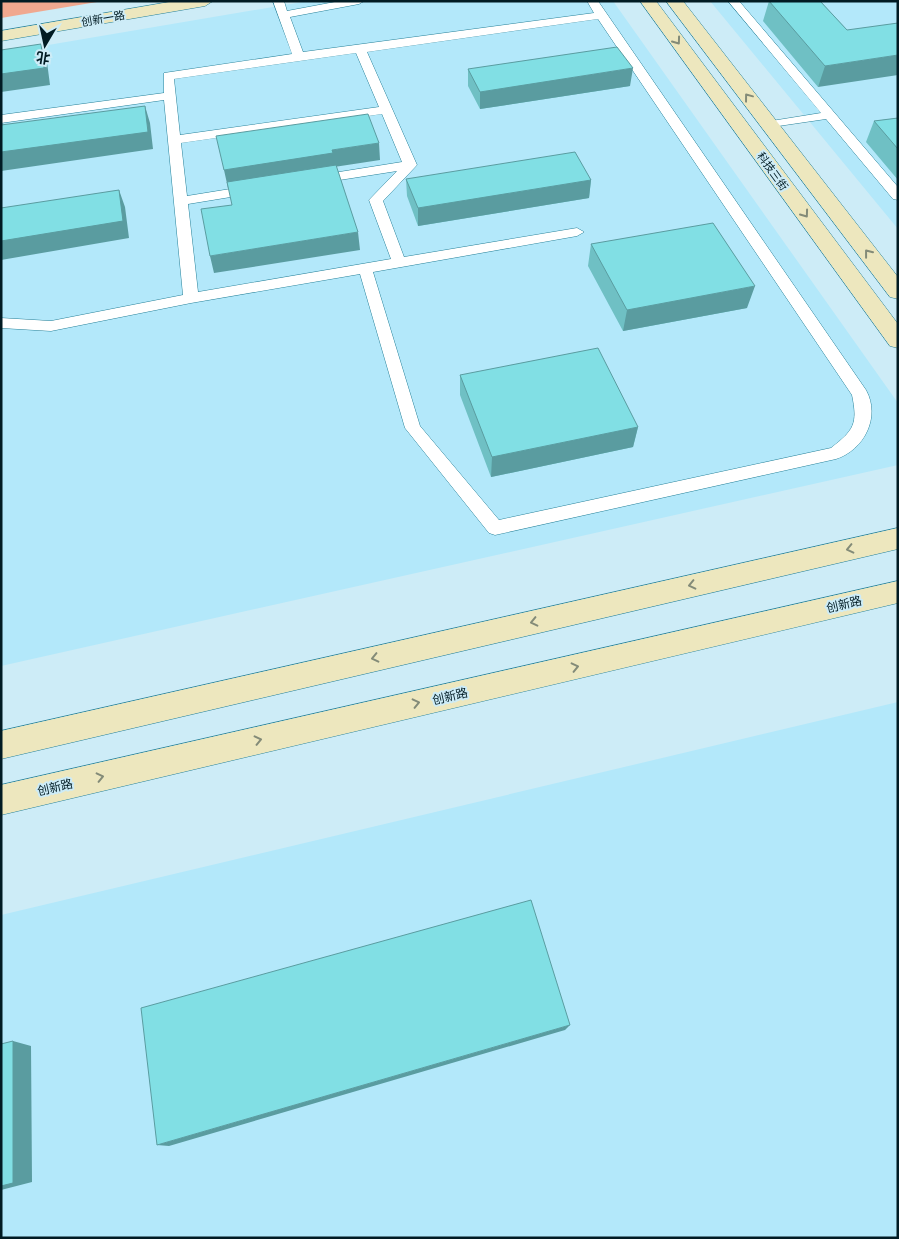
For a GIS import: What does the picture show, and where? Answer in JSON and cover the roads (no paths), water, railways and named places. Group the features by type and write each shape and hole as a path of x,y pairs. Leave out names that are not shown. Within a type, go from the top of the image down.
{"main road":[{"name":"创新一路","path":"1,28 162,1"},
{"name":"创新一路","path":"1,36 205,1"},
{"name":"科技三街","path":"648,1 898,340"},
{"name":"科技三街","path":"674,1 898,292"},
{"path":"1,745 898,538"},
{"name":"创新路","path":"1,800 898,592"}],"lane":[{"path":"278,1 299,56"},
{"path":"283,15 359,1"},
{"path":"733,1 898,196"},
{"path":"191,298 168,76 299,56 360,49 596,8 860,394 864,415 860,434 836,453 495,528 413,428 365,268"},
{"path":"360,49 384,110 410,165"},
{"path":"1,119 170,96"},
{"path":"174,140 384,110"},
{"path":"769,125 829,115"},
{"path":"399,262 376,200 410,165"},
{"path":"296,183 410,165"},
{"path":"182,201 268,187"},
{"path":"1,323 51,326 191,298 577,232"}]}
